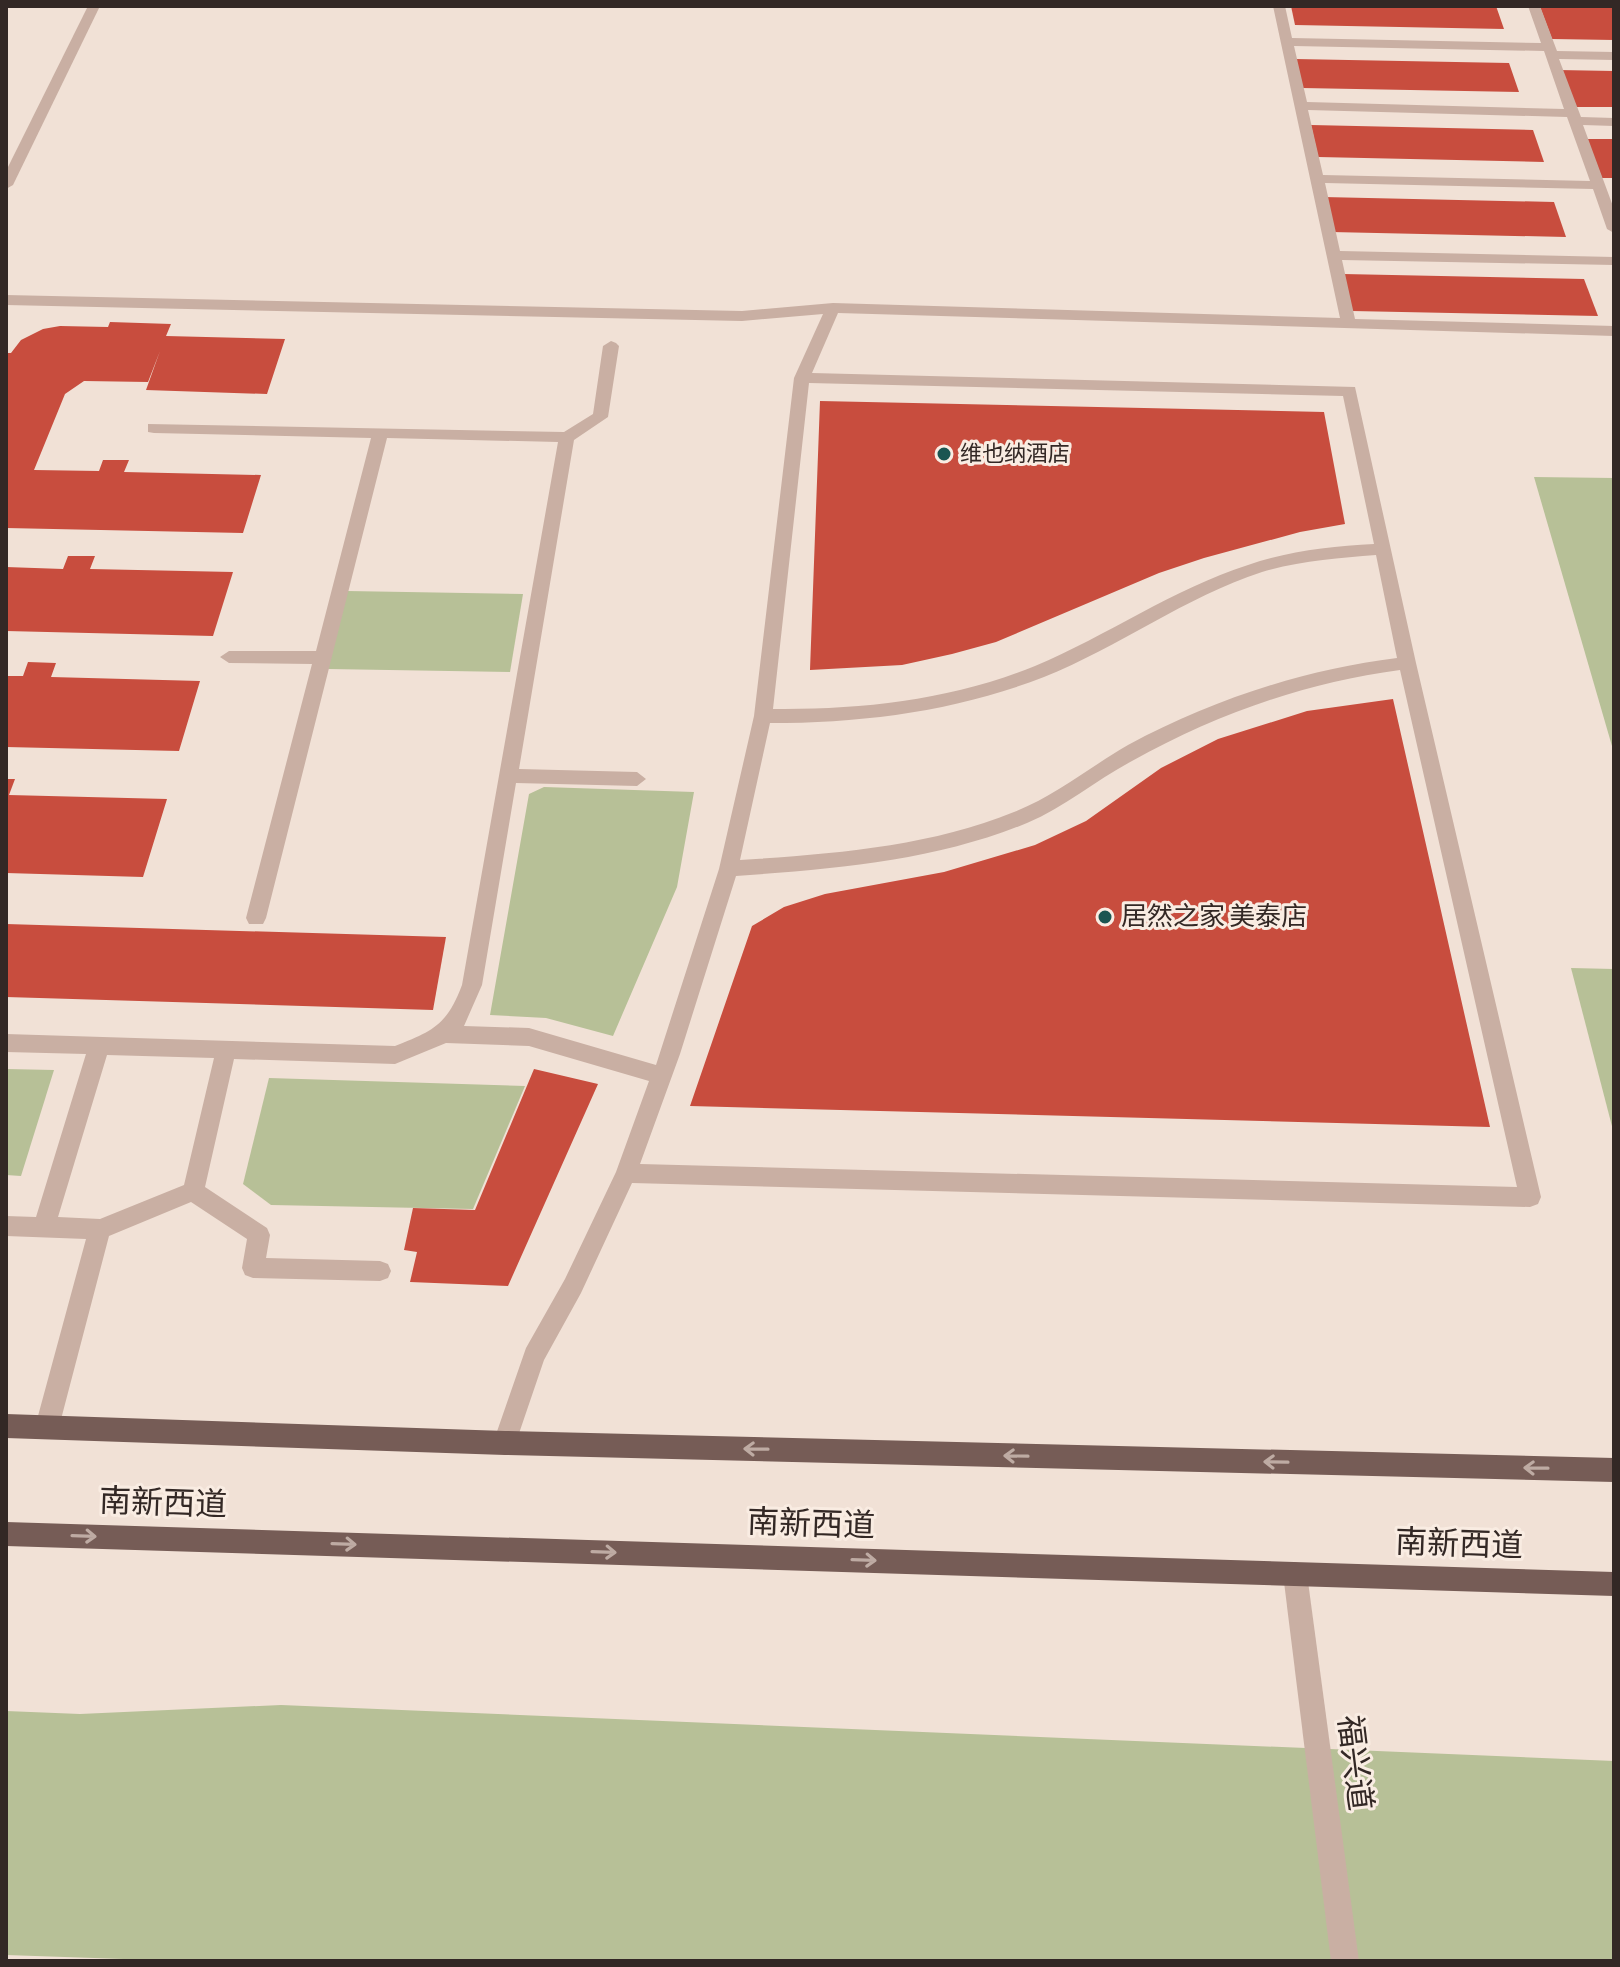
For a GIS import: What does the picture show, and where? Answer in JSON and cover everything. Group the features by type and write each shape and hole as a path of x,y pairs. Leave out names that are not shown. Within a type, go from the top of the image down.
{"main road":[{"path":"6,1426 505,1443 1614,1470"},
{"name":"南新西道","path":"6,1534 1614,1584"}],"street":[{"path":"6,185 94,6"},
{"path":"1279,6 1348,322"},
{"path":"1534,6 1604,191 1614,229"},
{"path":"1287,42 1614,56"},
{"path":"1301,106 1574,117 1614,122"},
{"path":"1317,179 1604,191"},
{"path":"1333,255 1614,261"},
{"path":"6,300 742,316 833,308 1614,331"},
{"path":"505,1443 534,1356 573,1286 626,1173 662,1076 729,869 763,716 802,378 833,308"},
{"path":"154,428 567,437 600,417 611,346"},
{"path":"626,1173 1530,1197 1407,663 1350,391 802,378"},
{"path":"256,918 380,434"},
{"path":"447,1034 461,1017 472,985 567,437"},
{"path":"763,716 871,715 958,698 1076,655 1163,609 1279,562 1334,551 1384,549"},
{"path":"229,657 322,658"},
{"path":"729,869 869,855 946,840 1020,818 1065,795 1118,759 1217,709 1348,670 1407,663"},
{"path":"508,776 637,779"},
{"path":"6,1043 395,1055 447,1034 529,1037 662,1076"},
{"path":"44,1227 99,1046"},
{"path":"193,1191 226,1050"},
{"path":"6,1226 100,1229 193,1191"},
{"path":"193,1191 259,1235 253,1268 380,1271"},
{"path":"47,1427 100,1229"},
{"name":"福兴道","path":"1295,1574 1345,1961"}],"green space":[{"path":"1534,477 1614,478 1614,753"},
{"path":"347,591 523,594 510,672 328,669"},
{"path":"544,787 694,792 677,887 613,1036 546,1018 490,1015 529,794"},
{"path":"1571,968 1614,969 1614,1134"},
{"path":"6,1069 54,1070 21,1176 6,1175"},
{"path":"269,1078 525,1086 473,1209 271,1205 243,1184"},
{"path":"281,1705 1614,1761 1614,1961 182,1961 6,1955 6,1711 80,1714"}],"building":[{"path":"1291,6 1496,6 1504,29 1295,25"},
{"path":"1540,7 1614,8 1614,40 1552,39"},
{"path":"1295,59 1509,63 1519,92 1302,88"},
{"path":"1558,70 1614,71 1614,107 1573,107"},
{"path":"1311,125 1533,130 1544,162 1318,157"},
{"path":"1587,139 1614,139 1614,178 1602,178"},
{"path":"1323,197 1554,202 1566,237 1331,232"},
{"path":"1343,274 1584,279 1598,316 1352,311"},
{"path":"110,322 171,324 166,336 285,339 267,394 146,390 160,351 148,382 84,381 65,394 34,470 99,471 103,460 129,460 124,472 261,475 243,533 6,528 6,353 11,353 21,340 43,329 60,326 108,327"},
{"path":"820,401 1324,412 1345,524 1300,532 1159,573 996,642 902,665 810,670"},
{"path":"68,556 95,556 90,569 233,572 213,636 6,631 6,567 63,569"},
{"path":"28,662 56,663 51,677 200,681 179,751 6,747 6,676 23,676"},
{"name":"居然之家 美泰店","path":"1393,699 1490,1127 690,1106 752,926 784,907 825,894 944,872 1035,845 1086,821 1161,768 1218,739 1307,711"},
{"path":"6,779 15,779 9,795 167,799 143,877 6,873"},
{"path":"6,924 446,937 433,1010 6,997"},
{"path":"534,1069 598,1084 508,1286 410,1282 417,1252 404,1250 413,1208 475,1210"}],"place":[{"name":"维也纳酒店","path":"944,454"},
{"name":"居然之家 美泰店","path":"1105,917"}]}
